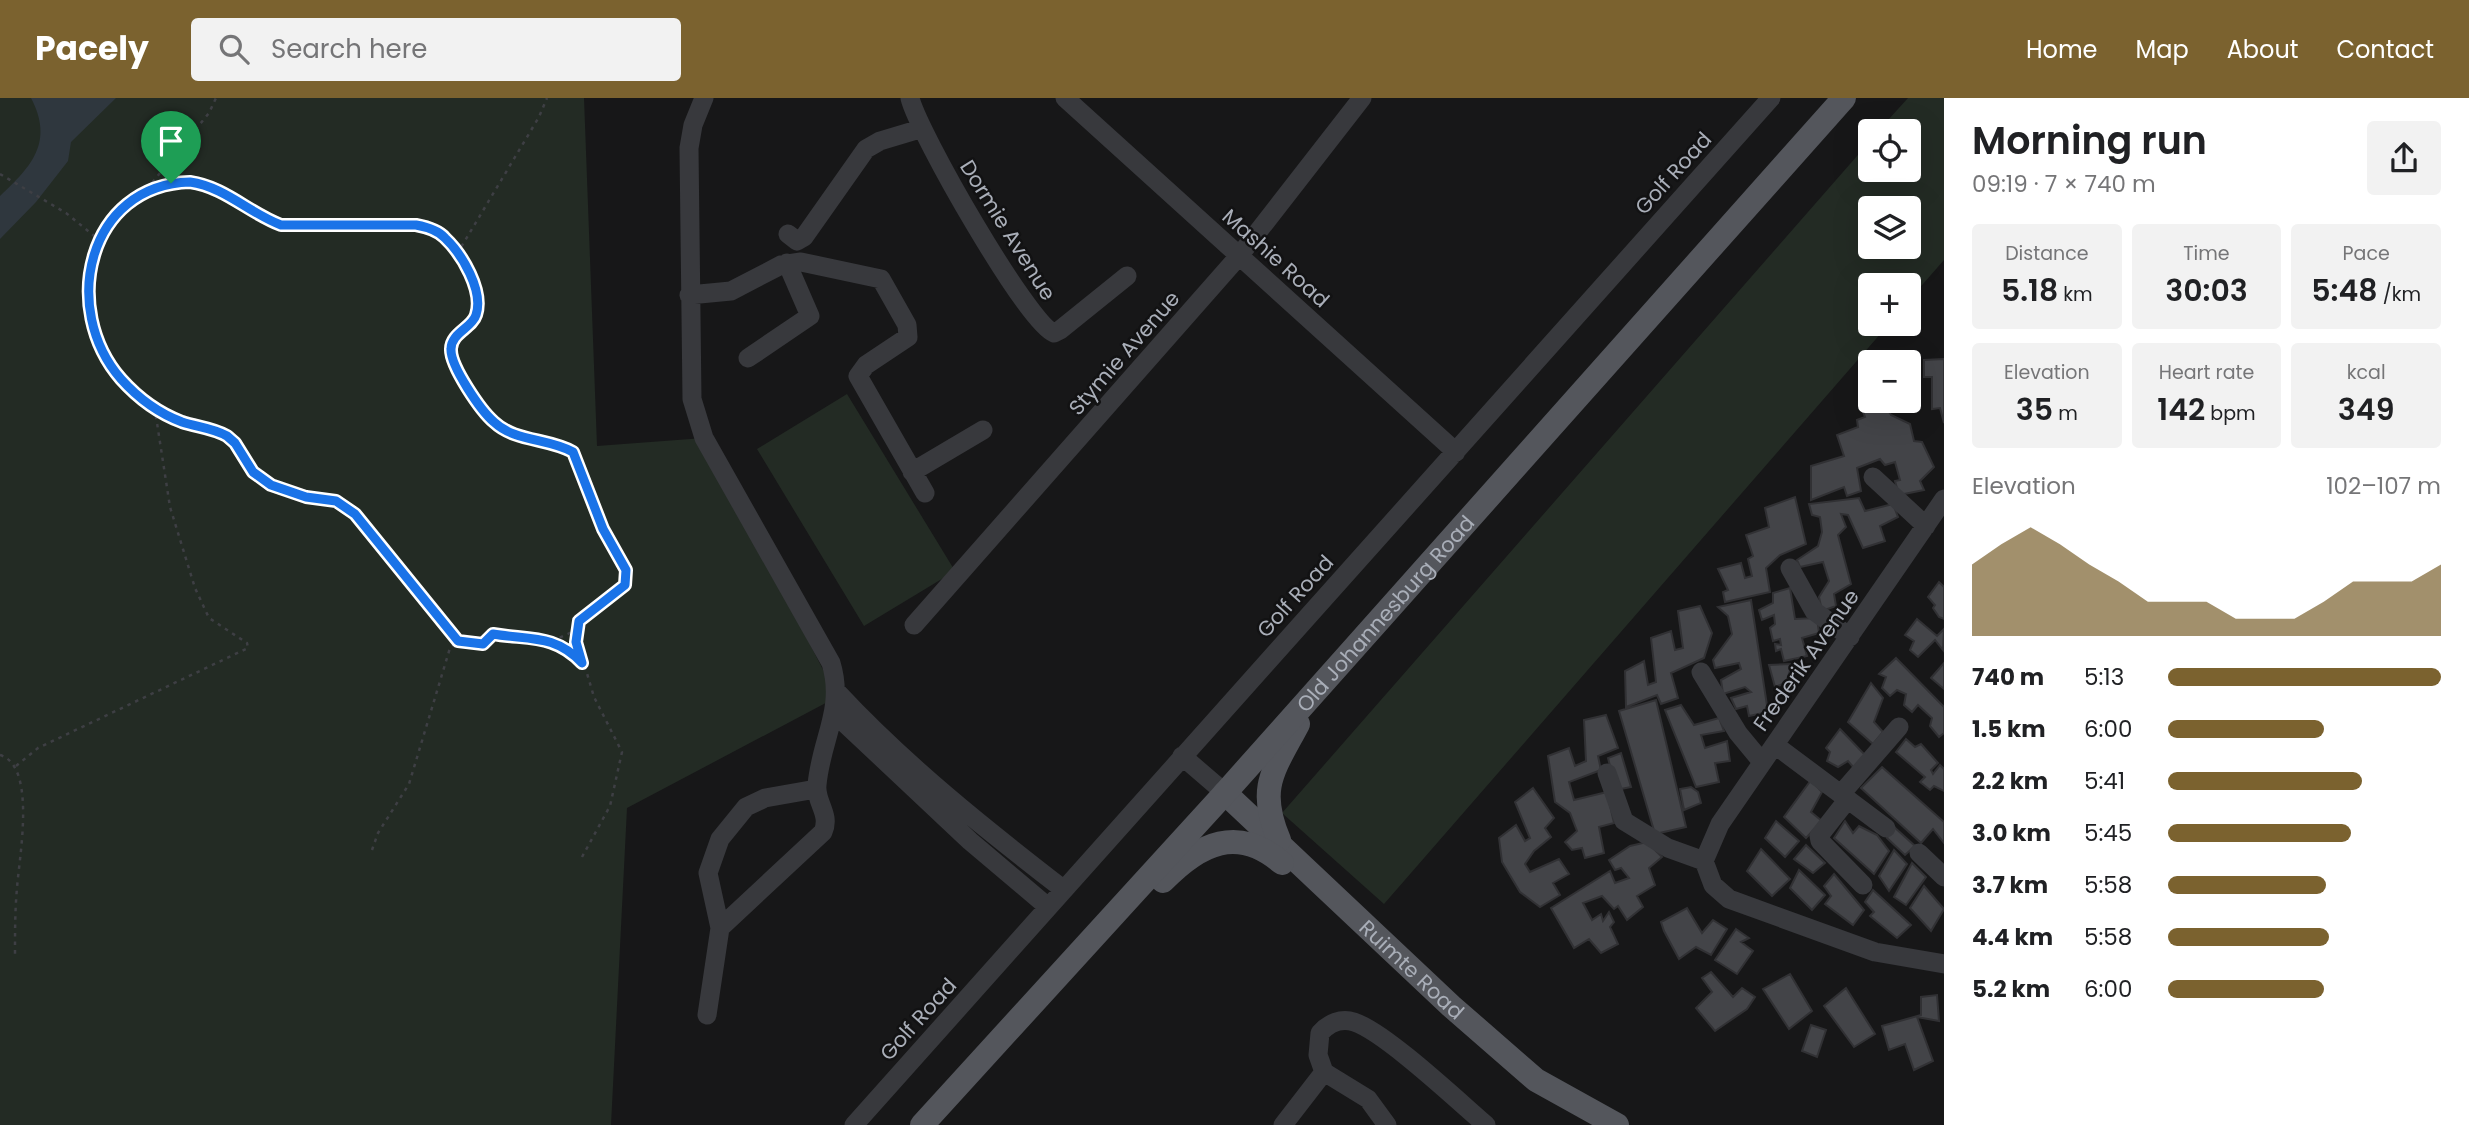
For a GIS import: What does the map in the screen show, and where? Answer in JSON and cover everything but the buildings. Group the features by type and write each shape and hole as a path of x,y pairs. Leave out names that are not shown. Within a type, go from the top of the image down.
{"main road":[{"name":"Old Johannesburg Road","path":"922,1125 1225,793 1844,98"},
{"path":"1281,846 1268,813 1266,795 1314,692"},
{"name":"Ruimte Road","path":"1225,793 1421,977 1536,1080 1617,1125"},
{"path":"1085,946 1127,916 1191,856 1211,845 1232,841 1251,844 1269,852 1360,932 1421,977"}],"street":[{"path":"704,98 689,148 692,399 704,438 831,663 837,692 835,714 826,739 816,789 827,820 823,832 720,928"},
{"name":"Dormie Avenue","path":"910,98 920,129 1022,297 1048,331 1055,333 1060,330 1127,276"},
{"name":"Mashie Road","path":"1065,98 1456,452"},
{"name":"Golf Road","path":"854,1125 1771,98"},
{"name":"Stymie Avenue","path":"914,625 1239,256 1357,99"},
{"path":"788,234 797,241 804,237 866,149 880,141 920,129"},
{"path":"689,295 731,291 787,263 801,262 873,275 886,284 907,325 908,337 866,365 858,376 925,494"},
{"path":"748,358 810,316 787,263"},
{"path":"912,472 983,430"},
{"path":"1873,477 1926,526"},
{"name":"Frederik Avenue","path":"1706,854 1762,762 1942,505"},
{"path":"1790,568 1814,611 1850,637"},
{"path":"1701,672 1738,733 1762,762"},
{"path":"837,692 868,724 933,782 1063,889"},
{"path":"835,714 970,841 1048,907"},
{"path":"1863,885 1820,841 1819,836 1845,797 1899,727"},
{"path":"1775,744 1886,828"},
{"path":"1182,756 1225,793"},
{"path":"1607,773 1624,821 1668,848 1706,854 1713,885 1729,899 1875,952 1944,964"},
{"path":"707,1015 720,928 708,873 712,855 725,829 746,807 765,798 816,789"},
{"path":"1919,853 1944,877"},
{"path":"1387,1125 1371,1102 1324,1072 1317,1041 1320,1032 1328,1025 1345,1020 1356,1023 1385,1041 1486,1125"},
{"path":"1283,1125 1324,1072"}],"path":[{"path":"216,98 209,113 147,189 117,212 98,239 89,294 94,325 113,369 155,409 227,436 235,443 253,472 271,485 306,497 345,505 383,546 458,641 483,644 493,634 552,641 567,648 582,663"},
{"path":"457,254 547,98"},
{"path":"0,174 87,227 98,239"},
{"path":"147,189 171,183 208,185 261,217 281,225 416,225 432,228 445,237 475,289 478,303 476,317 456,337 450,348 454,364 480,406 503,430 573,452 603,529 626,570 625,585 579,621 570,632 552,641"},
{"path":"16,766 38,748 248,648 247,643 209,618 195,588 170,507 155,409"},
{"path":"579,621 576,642 582,663 594,697 622,752 610,806 582,857"},
{"path":"372,850 378,833 409,784 450,648 458,641"},
{"path":"0,754 8,757 16,766 23,806 24,834 15,912 15,954"}],"shaded area":[{"path":"0,98 584,98 597,446 704,438 837,697 627,808 611,1125 0,1125"},
{"path":"31,98 116,98 71,142 68,161 36,202 0,239 0,196 30,163 40,140 38,114"},
{"path":"1908,98 1944,98 1944,260 1921,286 1921,273 1858,273 1858,336 1879,336 1866,350 1858,350 1858,360 1384,904 1282,813 1858,155 1858,182 1921,182 1921,119 1889,119"},
{"path":"847,394 955,571 864,626 757,449"}],"route":[{"path":"171,183 208,185 227,194 261,217 281,225 416,225 432,228 445,237 467,270 478,303 476,317 456,337 450,348 454,364 480,406 503,430 573,452 587,481 609,543 626,570 625,585 583,615 579,621 576,642 582,663 567,648 552,641 493,634 487,642 478,645 458,641 444,628 383,546 345,505 336,501 306,497 271,485 253,472 235,443 227,436 219,431 182,422 155,409 120,378 107,359 91,310 90,281 98,239 117,212 131,200 147,189 171,183"}]}
